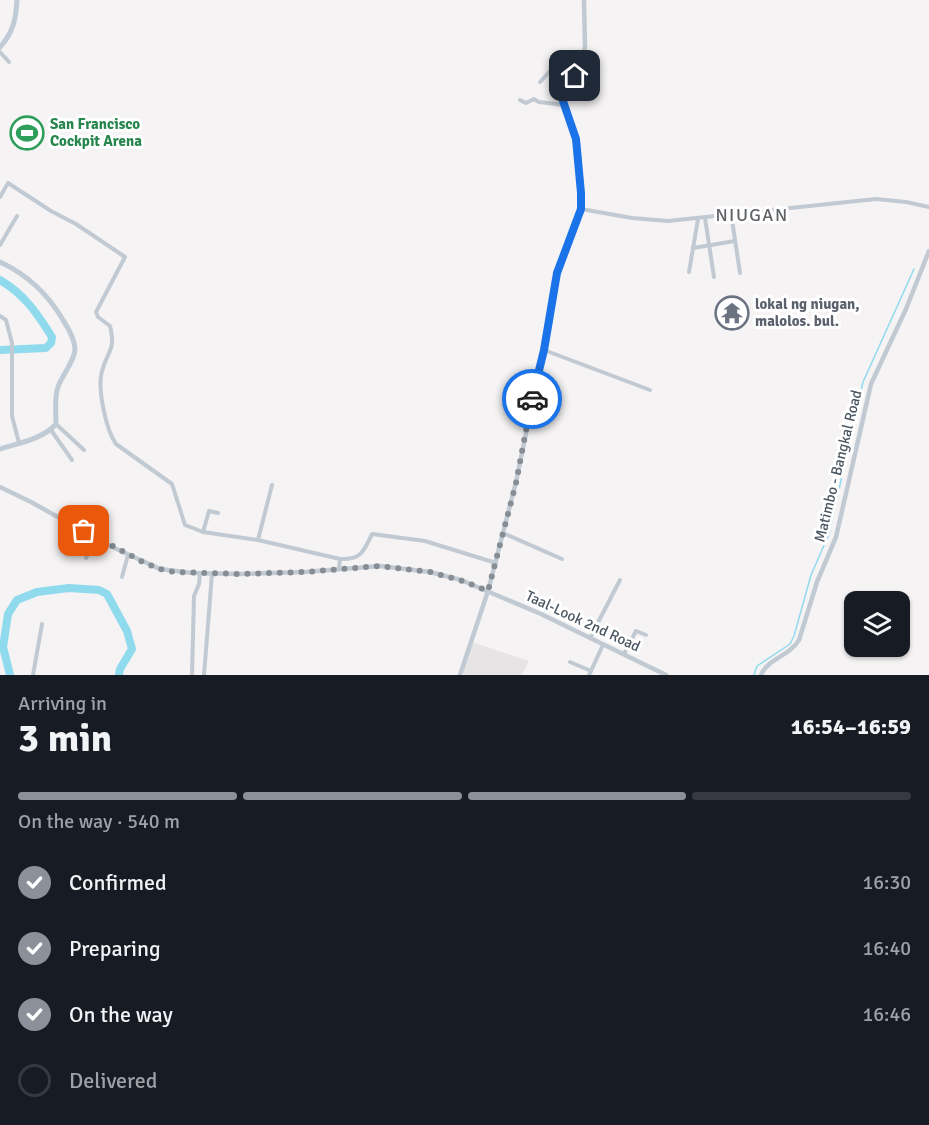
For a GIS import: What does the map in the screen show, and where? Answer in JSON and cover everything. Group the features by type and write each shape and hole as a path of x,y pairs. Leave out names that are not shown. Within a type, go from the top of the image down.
{"main road":[{"path":"0,47 14,25 17,0"},
{"path":"0,262 24,275 43,291 59,313 73,340 74,353 56,392 56,424 51,430 0,449"}],"street":[{"path":"460,675 488,591 516,483 544,350 557,273 581,209 576,139 564,105 565,95 581,62 585,46 584,0"},
{"path":"0,52 9,62"},
{"path":"540,82 551,70 575,76"},
{"path":"520,100 526,103 534,99 544,103 564,105"},
{"path":"0,197 8,183 125,257 96,312 98,317 110,326 113,339 113,346 102,369 100,380 111,436 117,444 172,484 185,525 203,532 258,540 340,559 355,559 359,556 372,534 425,541 496,563"},
{"path":"581,209 632,218 668,221 876,199 929,207"},
{"path":"731,213 740,273"},
{"path":"0,245 17,216"},
{"path":"705,218 714,277"},
{"path":"689,272 698,219"},
{"path":"693,248 735,241"},
{"name":"Matimbo - Bangkal Road","path":"761,675 765,668 794,649 799,640 817,582 836,537 871,384 906,309 929,250"},
{"path":"0,316 6,320 12,344 12,416 19,443"},
{"path":"544,350 650,390"},
{"path":"56,424 84,450"},
{"path":"51,430 72,460"},
{"path":"258,540 272,485"},
{"name":"Taal-Look 2nd Road","path":"0,487 128,555 160,569 212,574 305,572 380,566 430,572 460,580 541,614 666,675"},
{"path":"203,532 209,511 218,513"},
{"path":"502,532 562,559"},
{"path":"86,558 95,538"},
{"path":"122,577 128,555"},
{"path":"339,569 340,559"},
{"path":"192,675 194,596 199,584 200,573"},
{"path":"204,675 212,574"},
{"path":"590,639 620,580"},
{"path":"33,675 42,624"},
{"path":"624,654 636,631 646,635"},
{"path":"570,662 590,673 603,645"}],"shaded area":[{"path":"472,642 529,661 522,675 466,675 462,673"}],"waterway":[{"path":"754,675 757,666 790,644 794,636 811,575 829,534 863,382 914,269"},
{"path":"0,280 16,291 29,305 52,337 51,343 46,348 0,350"},
{"path":"10,675 3,647 8,614 17,600 37,592 69,588 99,590 107,594 127,631 132,649 119,675"}],"way so far":[{"path":"84,531 143,562 174,572 239,574 380,566 430,572 488,591 516,483 532,399"}],"place":[{"name":"San Francisco Cockpit Arena","path":"27,133"},
{"name":"lokal ng niugan, malolos. bul.","path":"732,313"}],"district":[{"name":"NIUGAN","path":"752,215"}],"route":[{"path":"532,399 544,350 557,273 581,209 576,139 563,101 575,76"}]}
